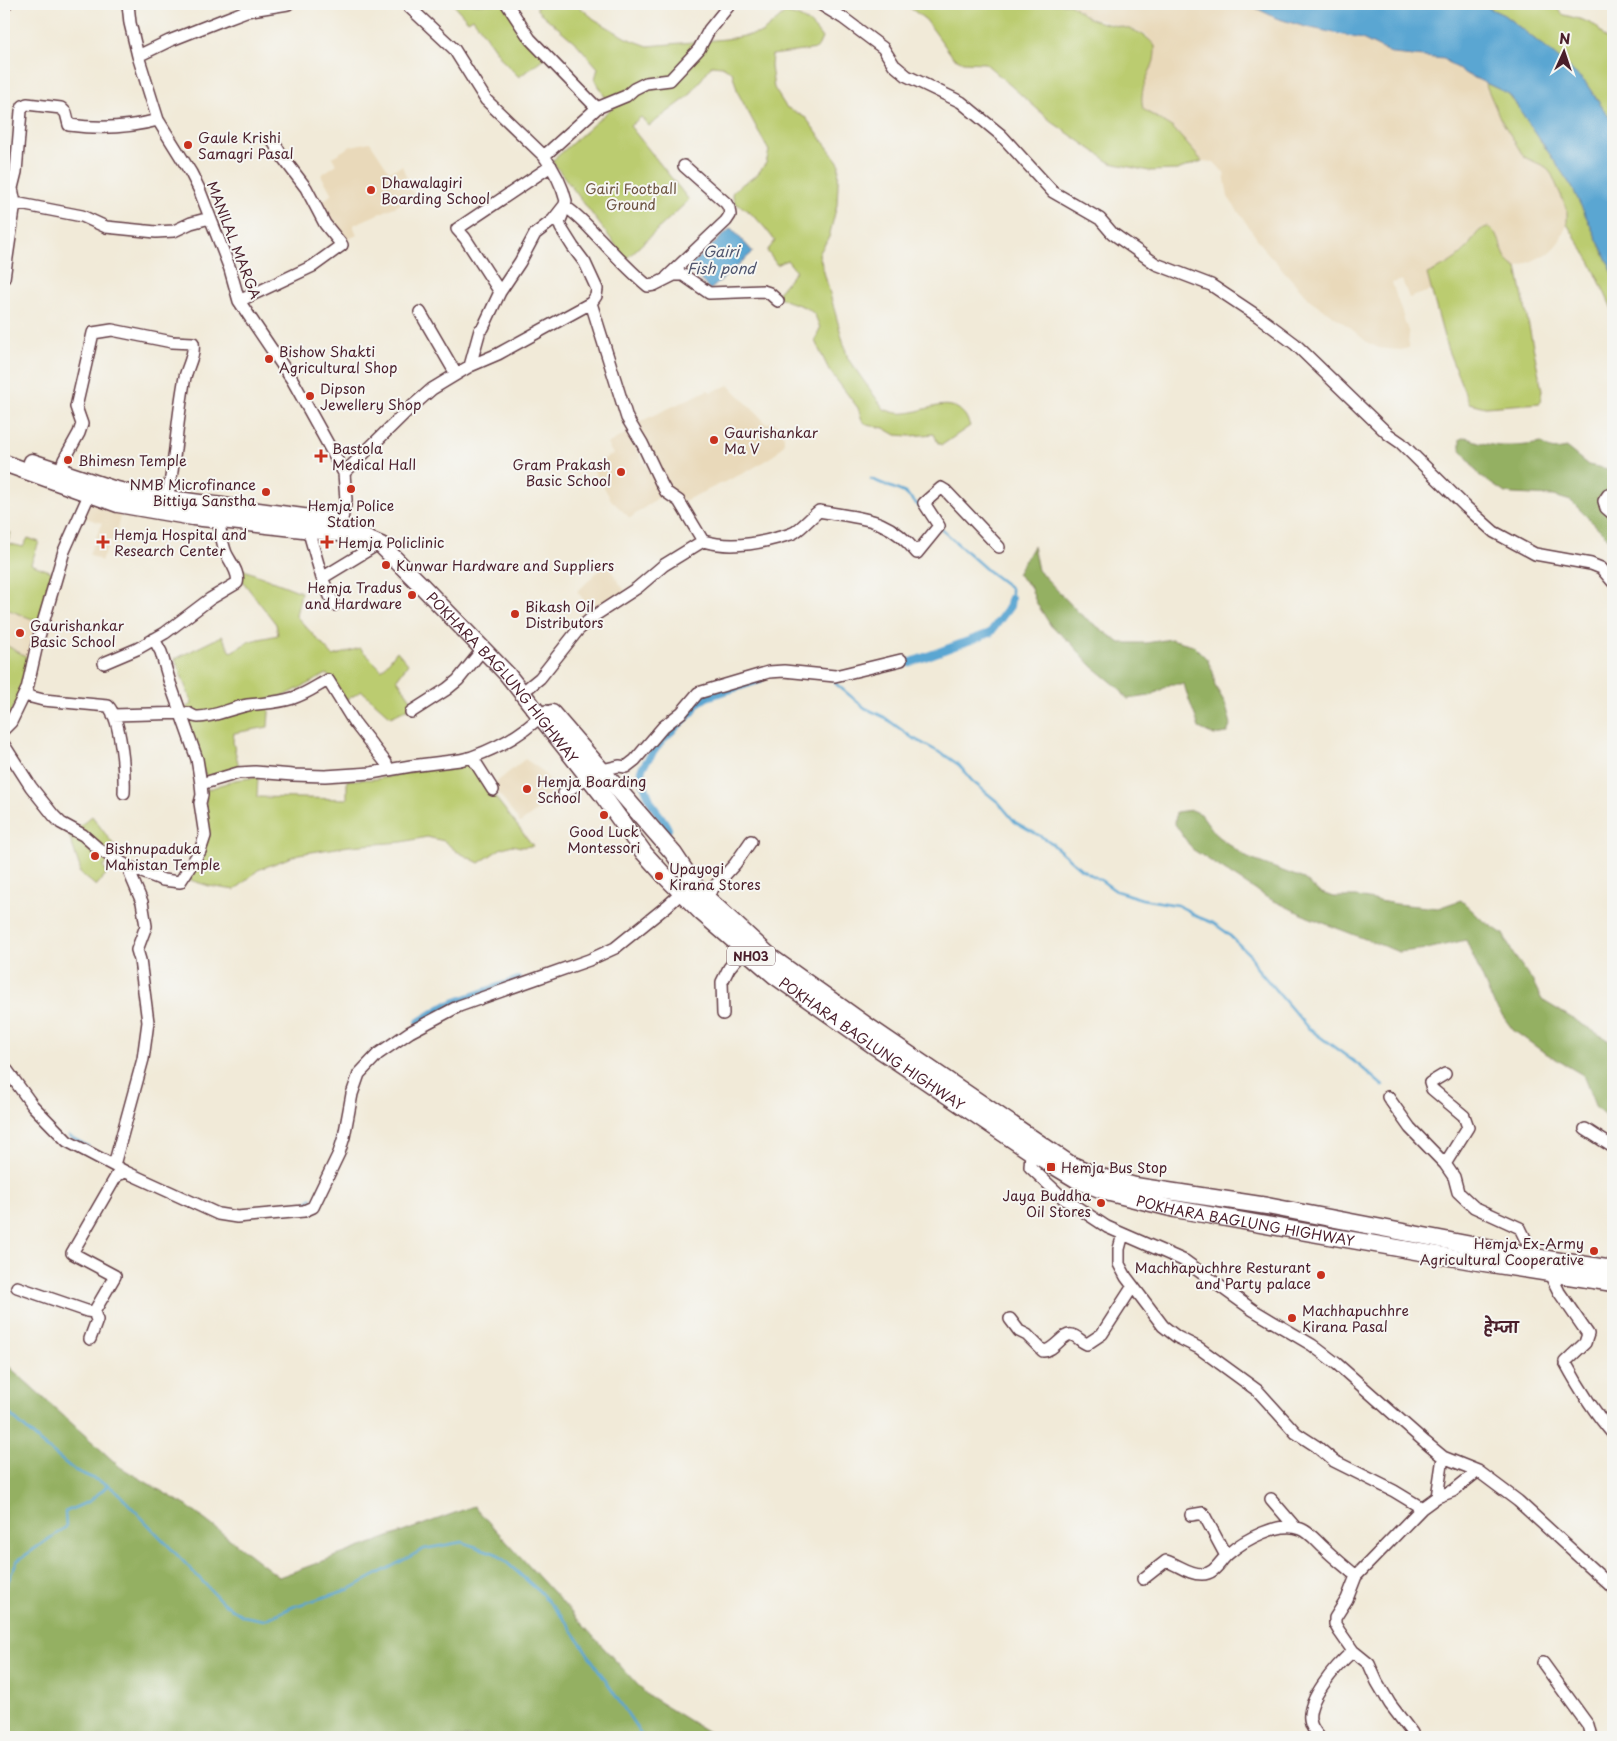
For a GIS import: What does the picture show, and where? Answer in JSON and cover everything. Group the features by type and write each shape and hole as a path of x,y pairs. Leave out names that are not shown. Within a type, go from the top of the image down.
{"highway":[{"name":"POKHARA BAGLUNG HIGHWAY","path":"4,453 60,472 111,496 218,521 313,524"},
{"name":"POKHARA BAGLUNG HIGHWAY","path":"4,463 89,495 167,499 313,524 368,530 393,545 529,688 545,713"},
{"name":"POKHARA BAGLUNG HIGHWAY","path":"341,528 378,544 397,560 545,713 595,773 674,854 687,888 705,897 775,976 873,1045 1035,1148 1068,1175 1092,1187 1144,1202 1222,1218 1613,1284"},
{"name":"POKHARA BAGLUNG HIGHWAY","path":"595,773 644,853 687,888 748,945"},
{"name":"POKHARA BAGLUNG HIGHWAY","path":"1035,1148 1078,1168 1121,1183 1267,1206 1534,1257 1613,1269"}],"street":[{"name":"MANILAL MARGA","path":"128,4 130,23 138,56 158,120 191,172 230,269 239,301 292,381 344,473 346,500 341,528"},
{"path":"138,56 169,41 246,11 288,4"},
{"path":"344,473 432,389 470,366 498,354 591,303 598,289 585,263 561,228 559,222 564,215 566,201 551,166 544,156 486,100 454,49 406,4"},
{"path":"506,4 530,39 597,108"},
{"path":"544,156 597,108 626,96 634,88 646,83 670,80 699,49 709,30 730,4"},
{"path":"820,4 843,18 882,48 894,65 907,76 961,102 1001,135 1060,198 1100,219 1112,233 1156,264 1211,285 1243,305 1295,344 1494,532 1535,554 1591,564 1601,568 1613,582"},
{"path":"4,278 15,203 12,188 16,172 23,106 27,104 60,108 66,113 69,125 87,127 129,127 158,120"},
{"path":"239,301 314,266 342,244 325,224 306,188 274,143"},
{"path":"500,292 465,238 456,229 551,166"},
{"path":"665,279 730,215 726,203 684,166"},
{"path":"4,170 16,172"},
{"path":"15,203 82,216 106,227 156,232 174,231 191,223 206,219 211,220"},
{"path":"564,206 578,216 648,286 674,275 683,276 709,293 763,291 769,293 778,301"},
{"path":"470,366 480,330 483,328 500,292 520,262 535,234 553,220 564,206"},
{"path":"591,303 628,418 666,492 684,507 703,541 729,545 766,542 794,533 819,511 877,521 891,528 907,541 917,554 939,526 924,503 941,488 999,547"},
{"path":"420,312 456,374"},
{"path":"60,472 64,460 80,433 82,424 76,407 93,332 112,330 172,342 193,344 194,351 186,371 176,449 167,499"},
{"path":"1613,494 1608,495 1604,500 1606,508 1613,514"},
{"path":"4,729 11,722 24,695 64,551 89,495"},
{"path":"104,663 137,649 165,633 210,598 237,584 238,579 231,560 226,554 218,521"},
{"path":"313,524 310,536 322,578 334,605"},
{"path":"529,688 540,678 578,630 594,616 637,588 664,565 703,541"},
{"path":"322,578 378,544"},
{"path":"4,745 31,787 61,823 83,835 100,850 129,867 163,880 180,882 200,851 204,836 200,803 202,795 197,759 161,652 154,639"},
{"path":"411,712 458,680 483,649"},
{"path":"564,793 595,773 620,766 626,767 635,760 663,727 682,712 698,693 769,672 784,671 834,676 901,660"},
{"path":"113,715 188,713 196,718 249,705 275,703 295,698 313,690 328,680 354,722 386,763 388,770"},
{"path":"24,695 43,700 108,706 113,715 123,762 124,792"},
{"path":"200,784 238,773 256,772 294,776 371,774 472,757 509,741 545,713"},
{"path":"472,757 493,790"},
{"path":"705,897 735,864 751,841"},
{"path":"114,1165 143,1059 148,1022 137,950 146,926 142,902 129,867"},
{"path":"4,1066 33,1106 67,1140 74,1146 126,1172 218,1214 237,1217 304,1211 313,1207 339,1153 352,1094 359,1074 378,1054 410,1032 460,1006 589,960 615,948 687,888"},
{"path":"724,1014 722,982 729,968 748,945"},
{"path":"1445,1074 1430,1083 1432,1090 1464,1116 1468,1127 1445,1164"},
{"path":"1388,1097 1410,1128 1445,1164 1454,1177 1458,1192 1474,1207 1520,1228 1534,1257"},
{"path":"1585,1129 1613,1147"},
{"path":"1035,1148 1030,1167 1063,1198 1107,1227 1185,1262 1253,1310 1312,1345 1338,1364 1444,1457 1478,1471 1518,1501 1613,1588"},
{"path":"94,1312 115,1276 72,1253 117,1175 126,1172"},
{"path":"1123,1234 1119,1249 1119,1264 1126,1278 1163,1326 1199,1348 1258,1391 1296,1433 1334,1461 1373,1479 1422,1508"},
{"path":"1550,1274 1558,1292 1588,1334 1585,1343 1565,1362 1593,1409 1613,1434"},
{"path":"1010,1319 1019,1331 1027,1335 1043,1351 1048,1351 1054,1347 1065,1336 1072,1335 1087,1344 1102,1334 1133,1286"},
{"path":"17,1287 86,1311 94,1312"},
{"path":"90,1339 97,1320 94,1312"},
{"path":"1437,1497 1444,1457"},
{"path":"1412,1733 1390,1704 1369,1664 1354,1651 1339,1631 1335,1624 1336,1618 1347,1599 1356,1576 1422,1508 1437,1497 1452,1491 1478,1471"},
{"path":"1271,1498 1295,1527"},
{"path":"1191,1515 1203,1513 1226,1556"},
{"path":"1143,1579 1166,1561 1176,1564 1189,1572 1202,1574 1211,1572 1219,1566 1226,1556 1247,1540 1266,1532 1295,1527 1302,1529 1314,1538 1356,1576"},
{"path":"1319,1737 1310,1723 1313,1703 1329,1676 1354,1651"},
{"path":"1543,1663 1588,1725 1591,1737"}],"shaded area":[{"path":"1070,4 1241,4 1252,6 1276,18 1341,36 1362,39 1393,54 1444,59 1462,72 1485,83 1500,118 1524,157 1546,167 1552,175 1567,209 1567,224 1560,240 1551,252 1517,268 1510,264 1505,257 1501,243 1482,228 1465,251 1450,263 1427,274 1432,290 1409,298 1402,280 1392,283 1409,334 1408,348 1401,350 1379,348 1368,343 1348,326 1310,300 1265,250 1228,197 1224,173 1214,162 1202,161 1173,128 1143,109 1141,101 1142,92 1153,65 1155,46 1150,39 1136,30 1088,17"},
{"name":"Dhawalagiri Boarding School","path":"370,142 389,171 402,166 415,198 353,225 357,235 343,242 316,206 332,194 321,175 337,164 332,157 351,146"},
{"name":"Gaurishankar Ma V","path":"729,385 766,423 774,422 784,436 784,444 774,455 750,470 684,501 662,482 637,423 708,390 711,392"},
{"name":"Gram Prakash Basic School","path":"627,433 662,495 630,518 612,501 591,466 613,454 607,444"},
{"name":"Hemja Hospital and Research Center","path":"90,500 121,510 117,530 101,561 89,554 102,523 82,517"},
{"path":"608,566 626,593 596,613 577,592 602,567"},
{"name":"Gaurishankar Basic School","path":"4,608 40,622 29,658 4,644"},
{"name":"Hemja Boarding School","path":"525,759 540,769 561,793 520,823 493,785"}],"green space":[{"path":"453,4 503,4 544,58 519,77 504,62 473,18 468,21"},
{"name":"Gairi Football Ground","path":"537,4 576,4 594,19 626,38 648,46 726,39 762,33 785,13 798,16 811,25 822,38 817,49 772,55 771,66 774,88 786,107 806,118 839,163 837,205 829,237 819,254 848,359 884,409 903,413 935,406 950,406 963,413 970,426 942,445 938,443 934,434 896,435 884,428 867,425 862,420 858,408 829,370 815,341 820,328 814,314 809,309 780,298 777,294 796,271 787,260 777,265 767,251 775,241 762,224 735,203 732,193 739,186 756,176 766,163 769,151 738,93 732,72 722,66 712,65 689,96 649,126 641,117 630,126 689,200 626,259 552,161 614,106 606,99 595,79 598,68 577,44 537,10"},
{"path":"905,4 1070,4 1089,18 1140,33 1155,46 1154,61 1145,81 1142,97 1143,109 1173,128 1202,161 1177,170 1149,171 1111,163 1052,122 985,63 963,62 953,57 926,20"},
{"path":"1480,4 1552,4 1564,15 1596,26 1613,48 1613,123 1585,82 1556,56 1504,15"},
{"path":"1485,83 1509,94 1572,187 1613,273 1613,311 1591,263 1567,224 1567,209 1552,175 1546,167 1524,157 1500,118"},
{"path":"1488,227 1497,237 1507,259 1517,268 1542,390 1540,403 1485,407 1469,403 1447,348 1427,274 1460,255 1480,230"},
{"path":"1466,437 1485,444 1503,446 1542,443 1556,450 1567,448 1588,465 1613,470 1613,543 1571,501 1554,496 1505,493 1480,476 1460,448 1460,439"},
{"path":"4,531 11,533 7,543 23,547 28,538 39,542 31,564 54,573 40,622 4,608"},
{"path":"1033,546 1038,570 1080,614 1120,643 1146,643 1171,639 1193,645 1207,659 1213,672 1215,686 1225,703 1231,724 1227,733 1214,735 1199,728 1184,684 1171,684 1150,696 1127,699 1119,688 1092,666 1071,643 1051,626 1036,602 1030,586 1017,574"},
{"path":"234,566 301,592 296,616 333,656 360,648 382,670 397,651 408,664 397,679 415,705 391,717 362,691 346,700 327,674 286,695 270,699 268,727 234,733 233,742 239,767 206,777 179,711 192,704 175,659 222,636 231,652 250,641 278,635 276,624 244,583"},
{"path":"4,644 29,658 22,691 4,723"},
{"path":"468,762 533,846 521,847 512,845 500,849 479,863 456,851 444,841 427,837 402,842 349,846 299,854 258,870 235,890 209,886 190,880 205,850 206,790 235,780 258,777 257,797 347,799 347,780 377,779"},
{"path":"1192,810 1201,814 1217,836 1248,858 1304,879 1319,892 1333,897 1357,897 1396,904 1438,908 1461,900 1481,919 1503,934 1513,954 1532,980 1542,1000 1613,1043 1613,1123 1596,1108 1583,1075 1542,1051 1513,1030 1494,1004 1466,940 1427,949 1399,952 1308,917 1266,897 1192,849 1175,824 1176,812"},
{"path":"92,816 119,852 103,867 108,872 96,886 79,872 80,868 69,835"},
{"path":"4,1362 120,1467 187,1506 279,1577 474,1506 646,1694 716,1737 4,1737"}],"water":[{"path":"1241,4 1480,4 1504,15 1556,56 1585,82 1613,123 1613,273 1572,187 1509,94 1462,72 1444,59 1393,54 1362,39 1302,26 1276,18 1252,6"},
{"name":"Gairi Fish pond","path":"731,228 753,252 710,290 689,267"}],"waterway":[{"path":"871,479 905,493 921,508"},
{"path":"940,528 987,570 1011,588 1011,598"},
{"path":"896,666 990,633 1010,606 1011,598"},
{"path":"668,829 648,795 642,778 642,768 662,740 693,711 696,704 707,697 759,680"},
{"path":"835,680 836,684 865,708 884,717 911,737 959,765 972,781 999,803 1015,822 1049,841 1081,869 1116,891 1142,899 1177,905 1193,915 1213,923 1226,932 1252,957 1256,967 1308,1028 1360,1066 1383,1086"},
{"path":"419,1022 445,1006 518,980"},
{"path":"362,1063 372,1053"},
{"path":"336,1145 341,1121"},
{"path":"69,1136 88,1146"},
{"path":"122,1164 137,1171"},
{"path":"303,1206 312,1198"},
{"path":"4,1409 74,1470 108,1485 119,1494 223,1603 243,1616 264,1620 295,1606 350,1589 424,1549 462,1542 497,1554 540,1592 568,1624 643,1737"},
{"path":"4,1590 17,1561 66,1527 65,1512 90,1501 108,1485"}],"place":[{"name":"Gaule Krishi Samagri Pasal","path":"188,145"},
{"name":"Dhawalagiri Boarding School","path":"371,190"},
{"name":"Bishow Shakti Agricultural Shop","path":"269,359"},
{"name":"Dipson Jewellery Shop","path":"310,396"},
{"name":"Gaurishankar Ma V","path":"714,440"},
{"name":"Bastola Medical Hall","path":"321,456"},
{"name":"Bhimesn Temple","path":"68,460"},
{"name":"Gram Prakash Basic School","path":"621,472"},
{"name":"Hemja Police Station","path":"351,489"},
{"name":"NMB Microfinance Bittiya Sanstha","path":"266,492"},
{"name":"Hemja Hospital and Research Center","path":"103,542"},
{"name":"Hemja Policlinic","path":"327,542"},
{"name":"Kunwar Hardware and Suppliers","path":"386,565"},
{"name":"Hemja Tradus and Hardware","path":"412,595"},
{"name":"Bikash Oil Distributors","path":"515,614"},
{"name":"Gaurishankar Basic School","path":"20,633"},
{"name":"Hemja Boarding School","path":"527,789"},
{"name":"Good Luck Montessori","path":"604,815"},
{"name":"Bishnupaduka Mahistan Temple","path":"95,856"},
{"name":"Upayogi Kirana Stores","path":"659,876"},
{"name":"Hemja Bus Stop","path":"1051,1167"},
{"name":"Jaya Buddha Oil Stores","path":"1101,1203"},
{"name":"Hemja Ex-Army Agricultural Cooperative","path":"1594,1251"},
{"name":"Machhapuchhre Resturant and Party palace","path":"1321,1275"},
{"name":"Machhapuchhre Kirana Pasal","path":"1292,1318"}],"district":[{"name":"हेम्जा","path":"1501,1326"}]}
